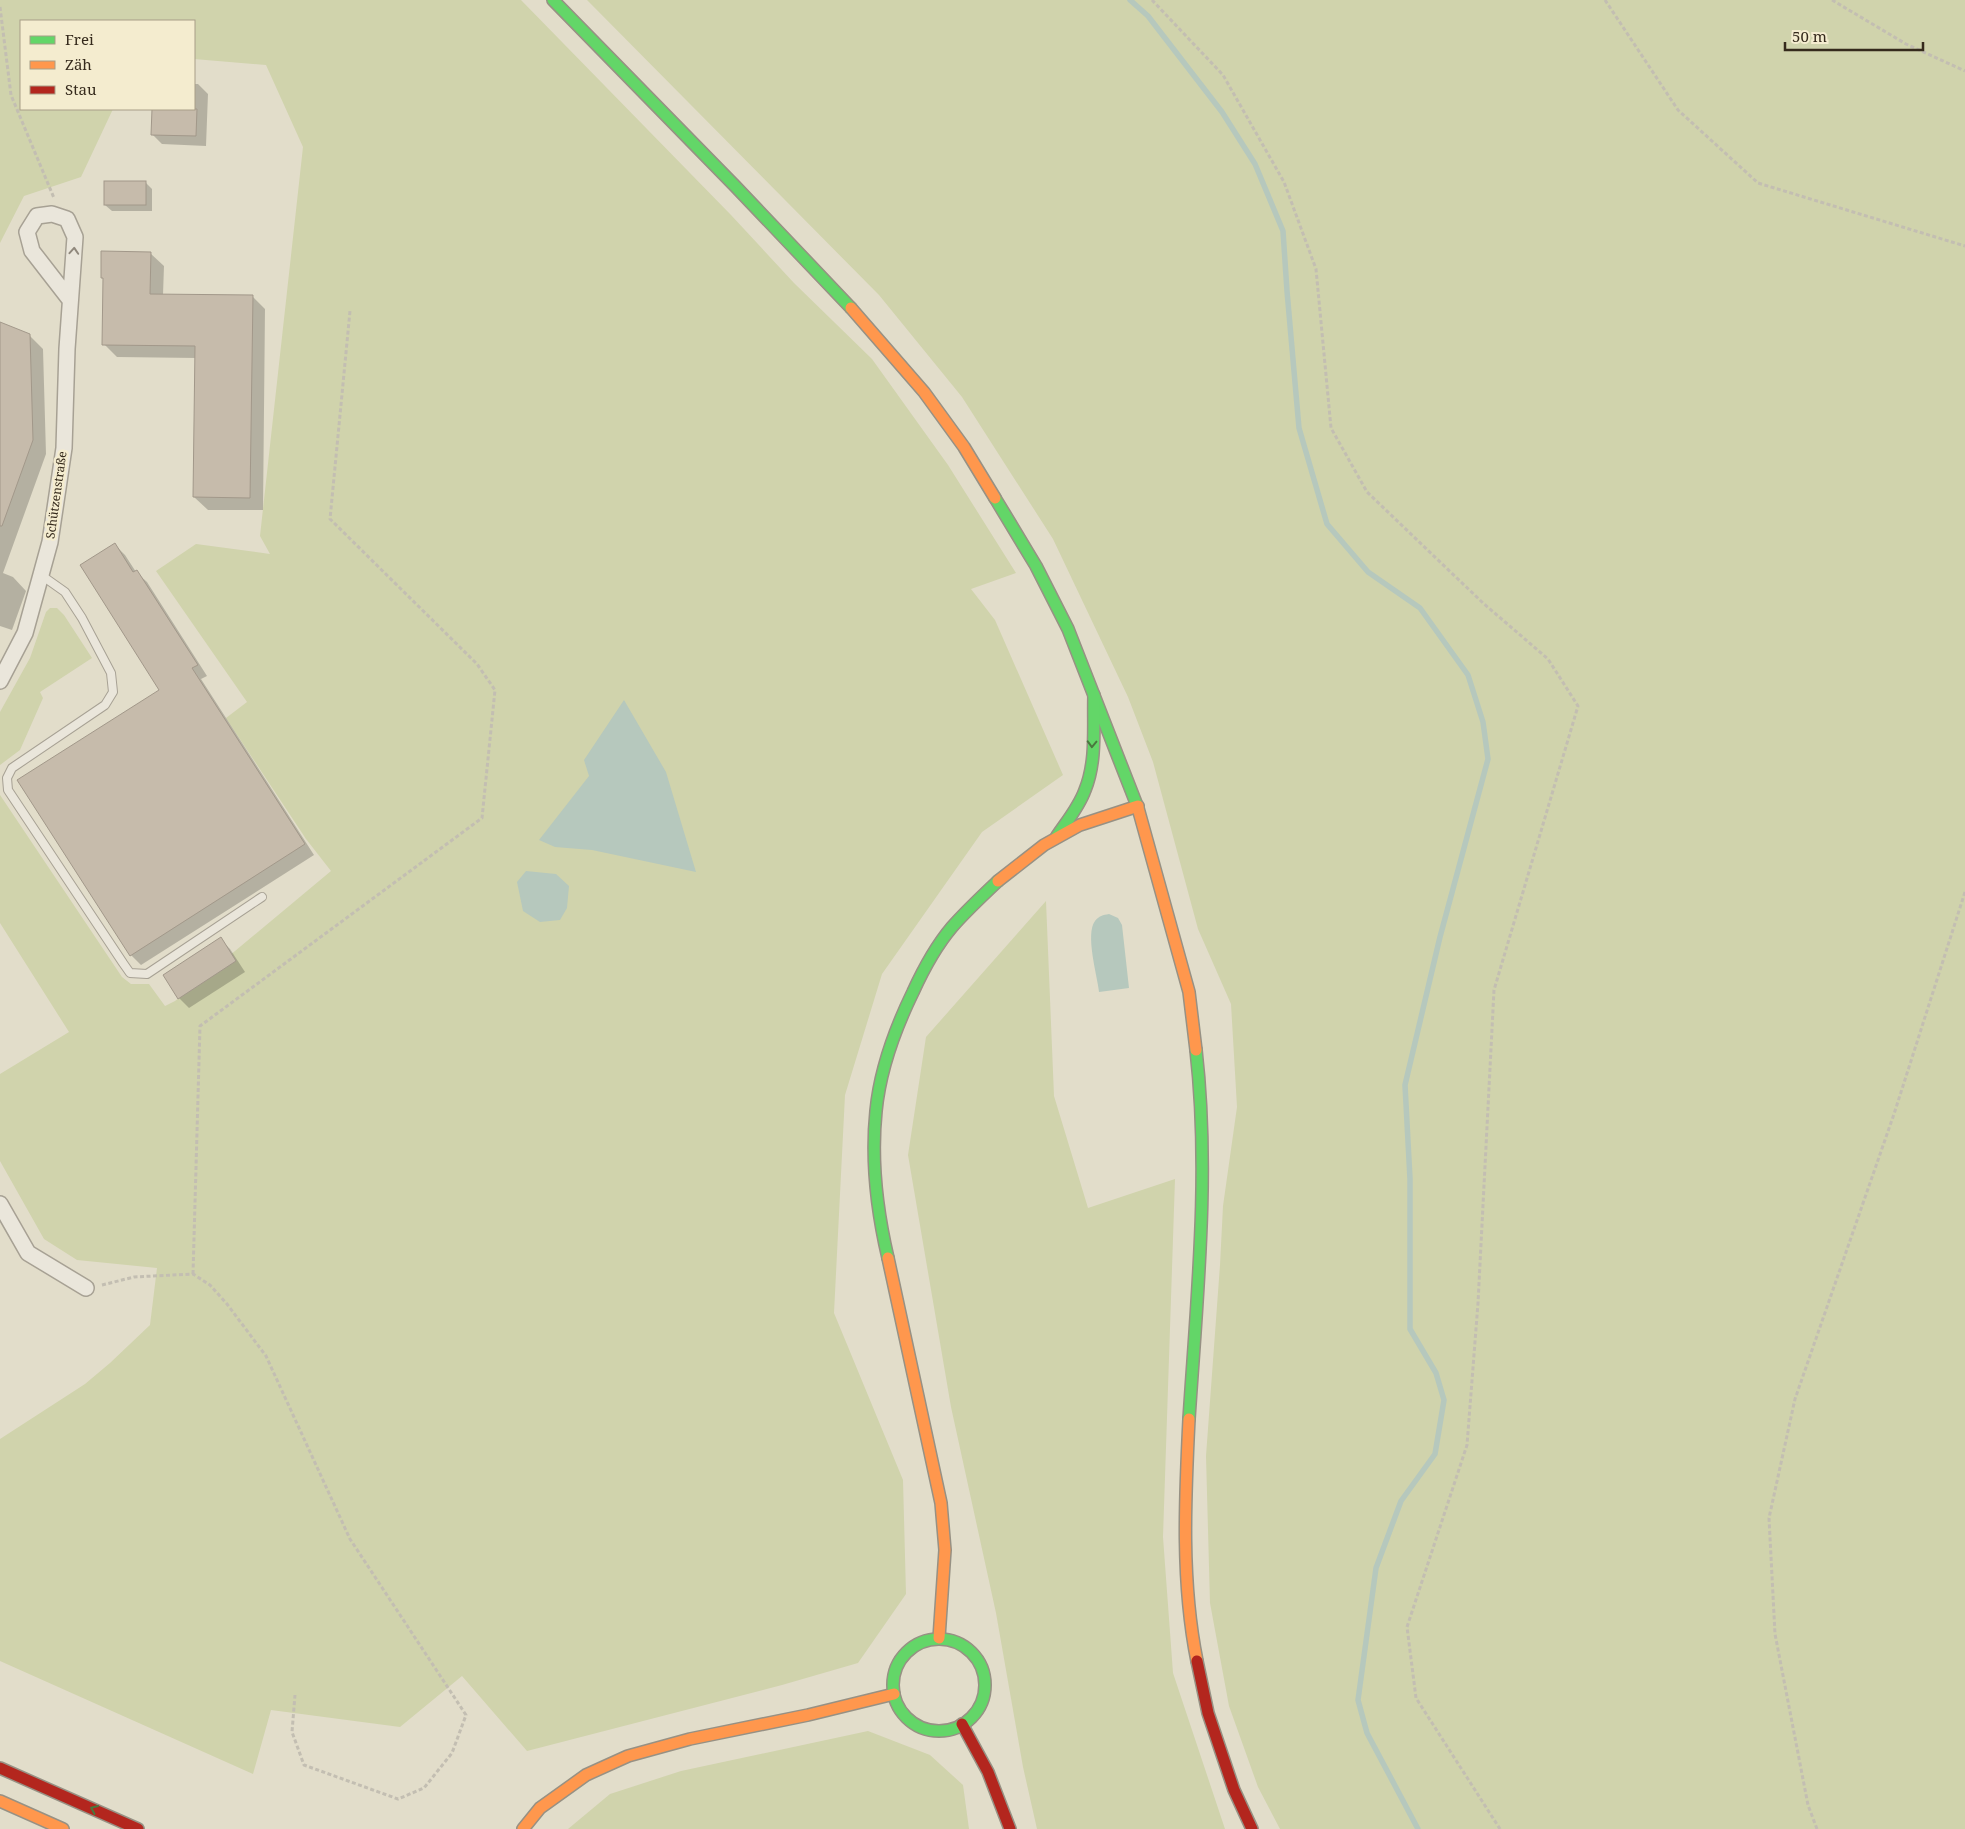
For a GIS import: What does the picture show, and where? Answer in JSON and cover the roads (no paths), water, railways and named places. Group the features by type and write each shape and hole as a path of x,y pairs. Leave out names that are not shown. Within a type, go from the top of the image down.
{"main road":[{"path":"553,0 749,200 878,338 924,392 964,447 1036,566 1068,629 1138,806 1189,992 1202,1124 1200,1237 1189,1425 1186,1530 1187,1583 1193,1636 1208,1713 1234,1790 1252,1829"},
{"path":"1055,839 1076,809 1088,784 1092,758 1094,695"},
{"path":"939,1638 945,1550 941,1503 881,1228 875,1163 876,1111 882,1077 894,1037 908,1002 930,960 951,928 998,882 1044,845 1080,825 1138,806"},
{"path":"939,1638 964,1644 980,1661 986,1681 984,1702 975,1714 962,1724 948,1731 924,1730 909,1721 900,1710 894,1694 892,1677 902,1655 920,1642 939,1638"},
{"path":"523,1829 540,1808 586,1775 628,1756 690,1739 808,1715 894,1694"},
{"path":"962,1724 988,1772 1010,1829"},
{"path":"0,1768 138,1829"},
{"path":"544,1820 561,1794"},
{"path":"0,1801 63,1829"}],"street":[{"name":"Schützenstraße","path":"0,681 25,633 41,575 50,542 64,448 70,300 75,237 67,219 52,214 37,216 27,232 32,251 70,300"},
{"path":"0,1204 28,1253 86,1288"}],"lane":[{"path":"41,575 65,592 82,618 111,673 112,692 105,705 12,768 7,778 8,790 123,963 130,973 147,974 262,897"}],"waterway":[{"path":"1130,0 1148,16 1222,112 1255,164 1283,231 1299,428 1327,524 1368,572 1420,608 1468,675 1483,722 1488,759 1440,937 1405,1085 1410,1179 1410,1329 1436,1373 1444,1400 1435,1454 1401,1501 1376,1568 1358,1700 1367,1733 1418,1829"}]}
